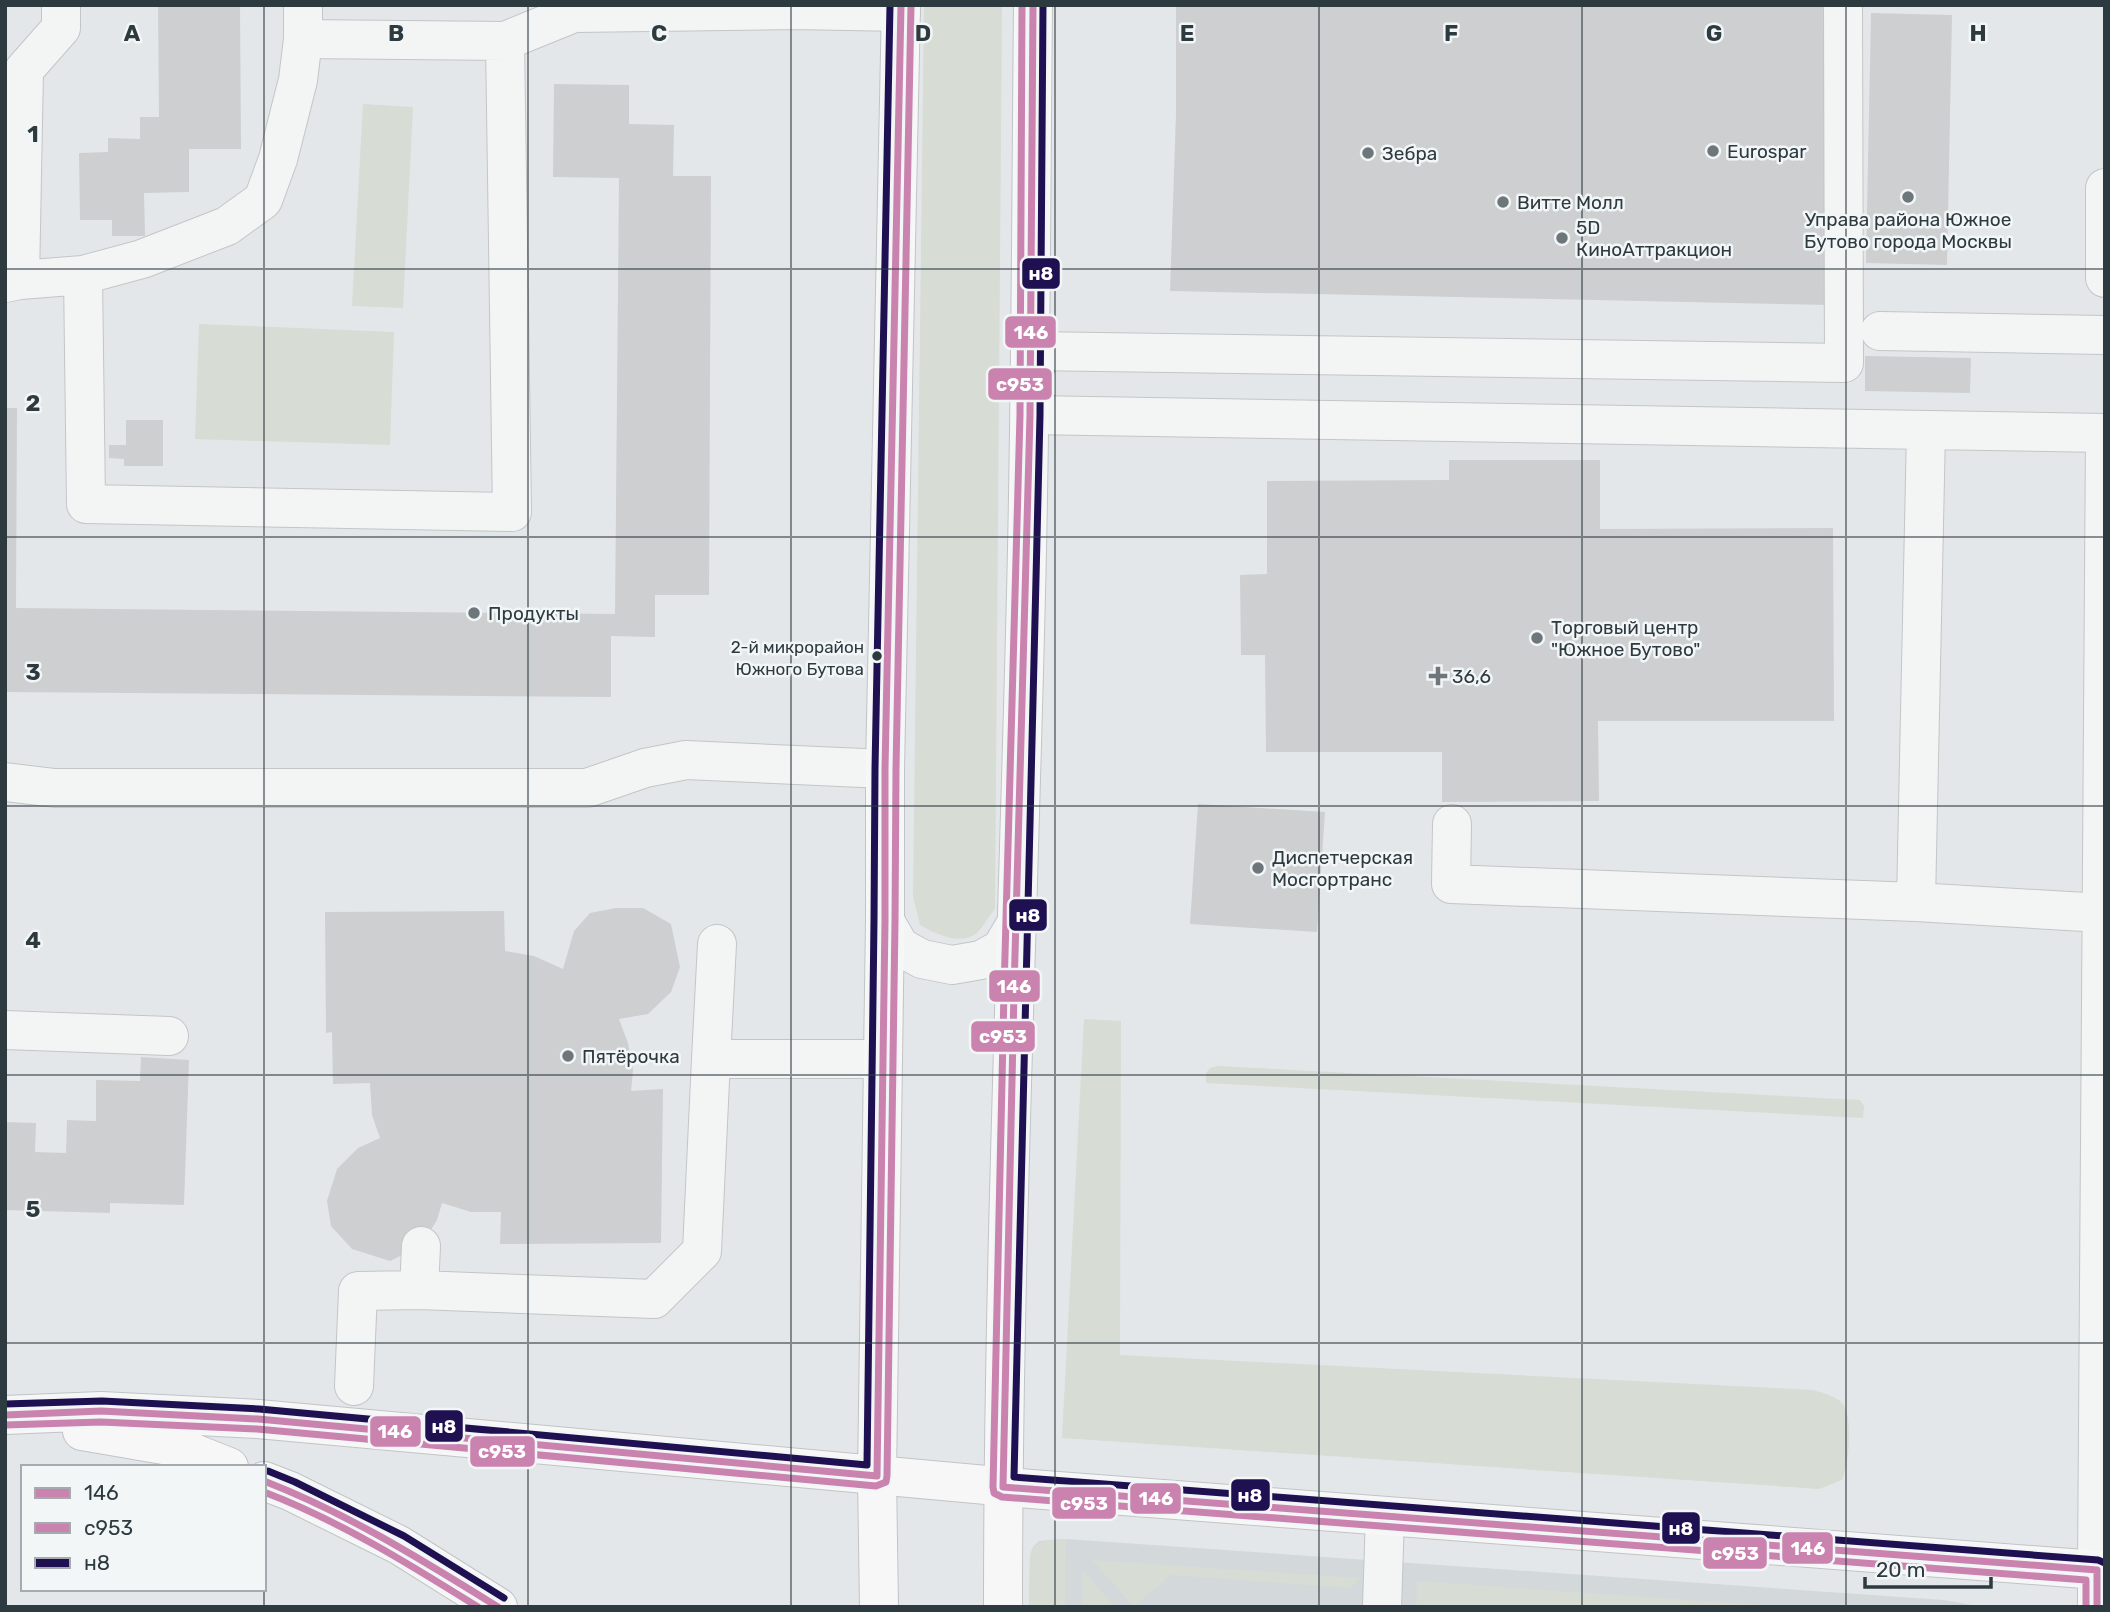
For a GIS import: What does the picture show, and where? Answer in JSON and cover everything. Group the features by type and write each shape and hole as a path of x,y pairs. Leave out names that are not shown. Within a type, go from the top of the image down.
{"main road":[{"path":"1003,1607 1003,1486 1030,415 1033,5"},
{"path":"879,1607 877,1476 886,921 885,769 901,8"},
{"path":"5,1417 101,1411 258,1419 877,1476 1385,1516 2100,1582"},
{"path":"5,1417 181,1448 224,1465"},
{"path":"266,1482 399,1545 498,1607"}],"street":[{"path":"61,5 61,27 24,69 13,281 83,275 142,259 227,226 263,200 278,159 298,80 303,22 505,41 574,13 901,8"},
{"path":"1030,351 1844,363 1843,5"},
{"path":"83,275 86,504 512,512 505,41"},
{"path":"2105,188 2105,278"},
{"path":"1880,331 2105,335"},
{"path":"1030,415 2105,435 2100,1582"},
{"path":"1916,902 1926,430"},
{"path":"5,782 55,788 587,788 645,768 686,760 885,769"},
{"path":"1452,824 1451,884 1916,902 2102,913"},
{"path":"886,921 900,947 922,959 952,965 981,960 1001,948 1017,922"},
{"path":"354,1386 358,1291 419,1290 654,1299 702,1251 717,944"},
{"path":"5,1030 169,1036"},
{"path":"711,1059 883,1059"},
{"path":"419,1290 421,1246"},
{"path":"1382,1607 1385,1516"}],"shaded area":[{"path":"924,5 1002,5 995,909 978,932 956,939 920,925 913,897"},
{"path":"363,104 413,107 403,308 352,306"},
{"path":"199,324 394,332 390,445 195,439"},
{"path":"1084,1019 1121,1021 1120,1355 1813,1390 1837,1399 1846,1410 1849,1442 1842,1480 1819,1489 1062,1438"},
{"path":"1218,1066 1860,1100 1864,1106 1863,1118 1206,1083 1206,1073 1210,1068"},
{"path":"1066,1539 1944,1600 1983,1607 1029,1607 1030,1555 1033,1547 1039,1541"},
{"path":"1066,1539 1065,1607 1029,1607 1030,1555 1033,1549 1044,1541"},
{"path":"1092,1560 1360,1578 1351,1588 1171,1575 1134,1607"},
{"path":"1083,1570 1115,1607 1082,1607"},
{"path":"1417,1581 1789,1607 1416,1607"}],"building":[{"path":"158,5 240,5 241,149 189,149 189,192 144,193 145,236 112,236 112,220 80,220 79,153 108,152 108,138 140,139 140,117 159,117"},
{"name":"Витте Молл","path":"1176,5 1837,5 1830,305 1170,291 1176,114"},
{"name":"Управа района Южное Бутово города Москвы","path":"1871,13 1952,15 1947,265 1866,263"},
{"path":"554,84 629,85 629,124 674,125 673,176 711,176 709,595 655,595 655,637 611,636 611,697 5,692 5,408 17,408 16,608 615,614 619,178 553,177"},
{"path":"1865,356 1971,358 1970,393 1865,391"},
{"path":"126,420 163,420 163,466 124,466 124,459 109,458 109,445 126,445"},
{"name":"Торговый центр \"Южное Бутово\"","path":"1449,460 1600,460 1600,529 1833,528 1834,721 1598,721 1599,801 1442,802 1442,752 1266,752 1265,655 1241,655 1240,575 1267,574 1267,481 1449,480"},
{"name":"Диспетчерская Мосгортранс","path":"1198,804 1325,812 1317,932 1190,924"},
{"path":"616,908 643,908 671,924 680,967 671,992 648,1014 619,1019 628,1043 633,1070 631,1091 663,1089 661,1243 500,1244 501,1212 471,1212 442,1203 437,1220 421,1246 390,1261 352,1249 331,1226 327,1201 337,1169 358,1148 380,1138 372,1115 370,1083 333,1084 332,1032 326,1033 325,912 504,911 505,951 534,956 563,969 574,931 590,913"},
{"path":"141,1057 189,1060 184,1205 110,1203 110,1213 5,1210 5,1122 36,1123 35,1152 66,1153 67,1120 96,1121 96,1080 140,1081"}],"transit line":[{"name":"н8","path":"5,1404 102,1401 259,1409 867,1465 875,769 890,5"},
{"name":"146","path":"5,1415 101,1411 258,1419 877,1476 885,769 901,5"},
{"name":"с953","path":"5,1425 101,1422 257,1429 876,1486 886,1482 911,5"},
{"name":"с953","path":"1022,5 1020,415 1004,991 994,1493 1002,1497 2086,1580 2086,1607"},
{"name":"146","path":"1033,5 1030,415 1003,1487 2097,1570 2097,1607"},
{"name":"н8","path":"1043,5 1040,415 1014,1477 2098,1560 2105,1563"},
{"name":"н8","path":"268,1471 404,1536 504,1598"},
{"name":"146","path":"266,1482 354,1523 498,1607"},
{"name":"с953","path":"266,1493 347,1530 478,1607"}],"place":[{"name":"Eurospar","path":"1713,151"},
{"name":"Зебра","path":"1368,153"},
{"name":"Управа района Южное Бутово города Москвы","path":"1908,197"},
{"name":"Витте Молл","path":"1503,202"},
{"name":"5D КиноАттракцион","path":"1562,238"},
{"name":"Продукты","path":"474,613"},
{"name":"Торговый центр \"Южное Бутово\"","path":"1537,638"},
{"name":"2-й микрорайон Южного Бутова","path":"877,656"},
{"name":"36,6","path":"1438,676"},
{"name":"Диспетчерская Мосгортранс","path":"1258,868"},
{"name":"Пятёрочка","path":"568,1056"}]}
